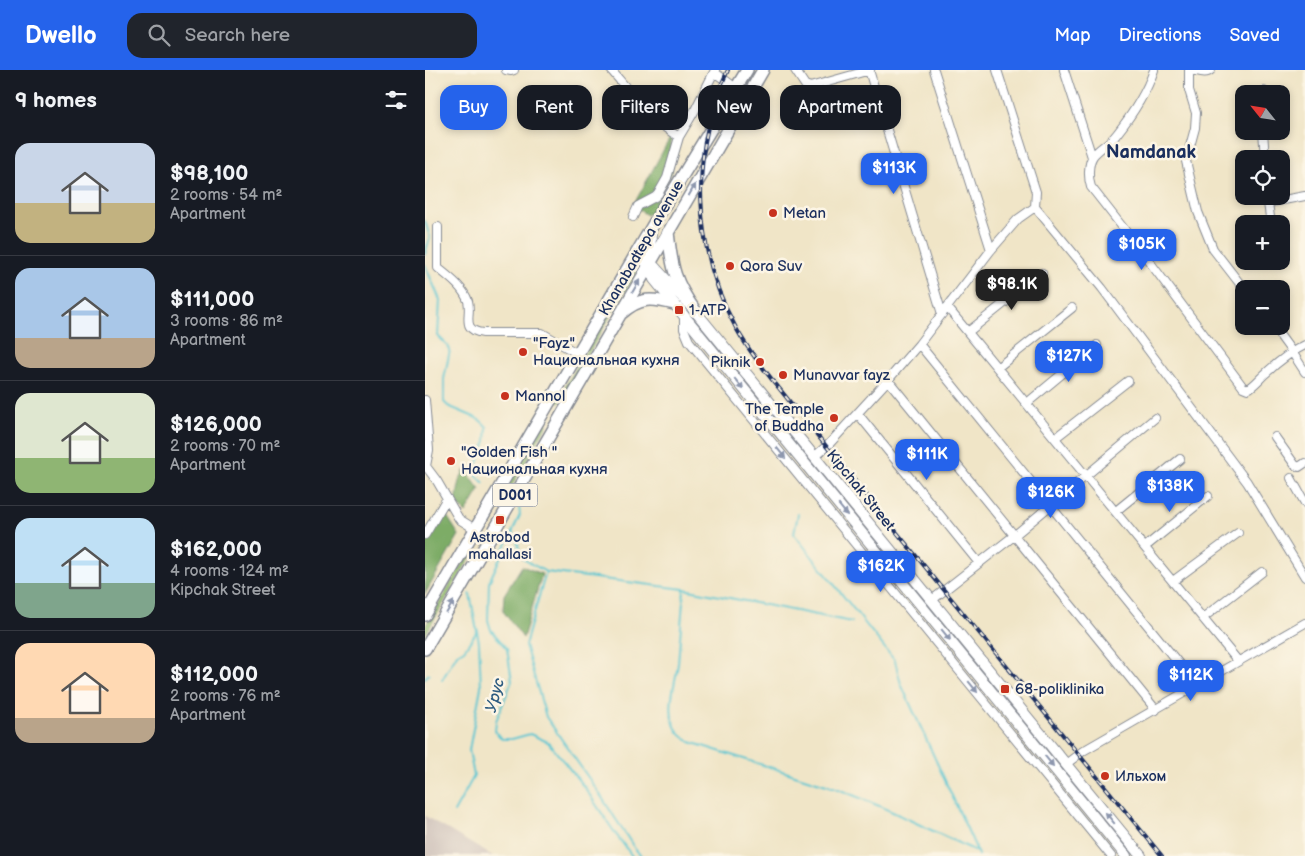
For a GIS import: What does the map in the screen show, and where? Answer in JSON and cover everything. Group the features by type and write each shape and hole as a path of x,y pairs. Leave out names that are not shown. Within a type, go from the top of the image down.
{"highway":[{"name":"Khanabadtepa avenue","path":"738,85 747,70"},
{"name":"Khanabadtepa avenue","path":"425,649 763,70"},
{"name":"Khanabadtepa avenue","path":"425,615 711,130"},
{"path":"666,235 676,278 695,312"},
{"path":"617,318 629,308 642,301 655,300 674,304"},
{"path":"542,415 551,415 555,419 556,424"}],"main road":[{"path":"651,229 666,235"},
{"name":"Kipchak Street","path":"651,229 650,262 654,279 1126,856"},
{"path":"631,263 641,260 650,262"},
{"name":"Kipchak Street","path":"650,262 695,312 1141,856"},
{"path":"798,455 807,448"}],"street":[{"path":"506,70 514,70"},
{"path":"611,70 652,116 679,137"},
{"path":"795,70 805,85 810,87 869,70 942,314"},
{"path":"934,70 991,250"},
{"path":"997,70 1036,192 1035,207 1102,288 1247,482 1303,567 1305,577"},
{"path":"1064,70 1093,157"},
{"path":"1153,70 1143,96 1132,112 1115,136 1093,157 1088,173 1091,187 1243,387 1251,388 1292,352 1305,346"},
{"path":"1211,70 1207,72 1191,70 1189,90 1196,113 1195,128 1186,161 1198,212 1213,249 1237,280"},
{"path":"633,217 638,206 651,200 658,194 667,178 679,137 715,71 732,85"},
{"path":"1290,198 1305,196"},
{"path":"814,457 830,443 889,380 1017,219 1035,207"},
{"path":"437,227 438,268 456,283 468,302 468,325 471,328 483,334 542,332 578,354"},
{"path":"967,332 1042,274"},
{"path":"947,307 1238,661"},
{"path":"997,368 1071,308"},
{"path":"684,316 685,332 689,341 1111,856"},
{"path":"1280,335 1305,372"},
{"path":"919,344 1197,686"},
{"path":"1027,403 1097,345"},
{"path":"889,380 1156,710"},
{"path":"1055,438 1128,381"},
{"path":"425,400 429,450 425,465 459,519 475,530"},
{"path":"857,414 979,563"},
{"path":"932,600 1015,535 1155,418"},
{"path":"1275,436 1295,465 1299,467 1305,463"},
{"path":"1116,511 1180,459"},
{"path":"1291,478 1305,502"},
{"path":"1145,547 1208,496"},
{"path":"425,535 447,498"},
{"path":"1173,581 1238,533"},
{"path":"1204,618 1262,572"},
{"path":"1066,764 1083,751 1305,623"}],"shaded area":[{"path":"425,816 477,847 493,856 425,856"}],"green space":[{"path":"671,136 672,171 651,212 647,215 633,206"},
{"path":"634,268 637,270 560,403 557,401"},
{"path":"544,423 547,425 425,635 425,627"},
{"path":"465,469 480,490 466,513 456,502 460,479"},
{"path":"443,510 459,535 425,594 425,541"},
{"path":"522,566 542,574 523,638 503,611 504,595"}],"waterway":[{"name":"Урус","path":"425,221 430,237 425,254"},
{"name":"Урус","path":"425,265 440,300 438,336 450,350 444,379 444,402 448,406 481,421 487,427 486,441 475,471 476,475 484,483"},
{"name":"Урус","path":"519,507 520,515 489,582 488,620 491,630 507,649 512,681 496,721 495,731 502,739 512,739 530,734 548,742 585,788 632,856"},
{"path":"798,514 794,534 895,661 901,684 979,855"},
{"path":"513,533 517,539 519,550"},
{"path":"523,559 546,572 684,589 852,622"},
{"path":"546,572 525,645 546,717 641,856"},
{"path":"684,589 678,663 671,710 678,732 683,737 690,742 836,788 978,852"},
{"path":"454,812 474,776 469,750 481,687 479,642 470,594"},
{"path":"442,680 457,654 464,650 478,630"},
{"path":"425,678 429,674"}],"railway":[{"path":"728,70 715,101 707,133 702,166 701,200 704,233 711,266 722,298 736,328 755,357 790,402 1162,856"}],"place":[{"name":"Metan","path":"773,213"},
{"name":"Qora Suv","path":"730,266"},
{"name":"1-ATP","path":"679,310"},
{"name":"\"Fayz\" Национальная кухня","path":"523,352"},
{"name":"Piknik","path":"760,362"},
{"name":"Munavvar fayz","path":"783,375"},
{"name":"Mannol","path":"505,396"},
{"name":"The Temple of Buddha","path":"834,418"},
{"name":"\"Golden Fish \" Национальная кухня","path":"451,461"},
{"name":"Astrobod mahallasi","path":"500,520"},
{"name":"68-poliklinika","path":"1005,689"},
{"name":"Ильхом","path":"1105,776"}],"district":[{"name":"Namdanak","path":"1151,152"}]}
